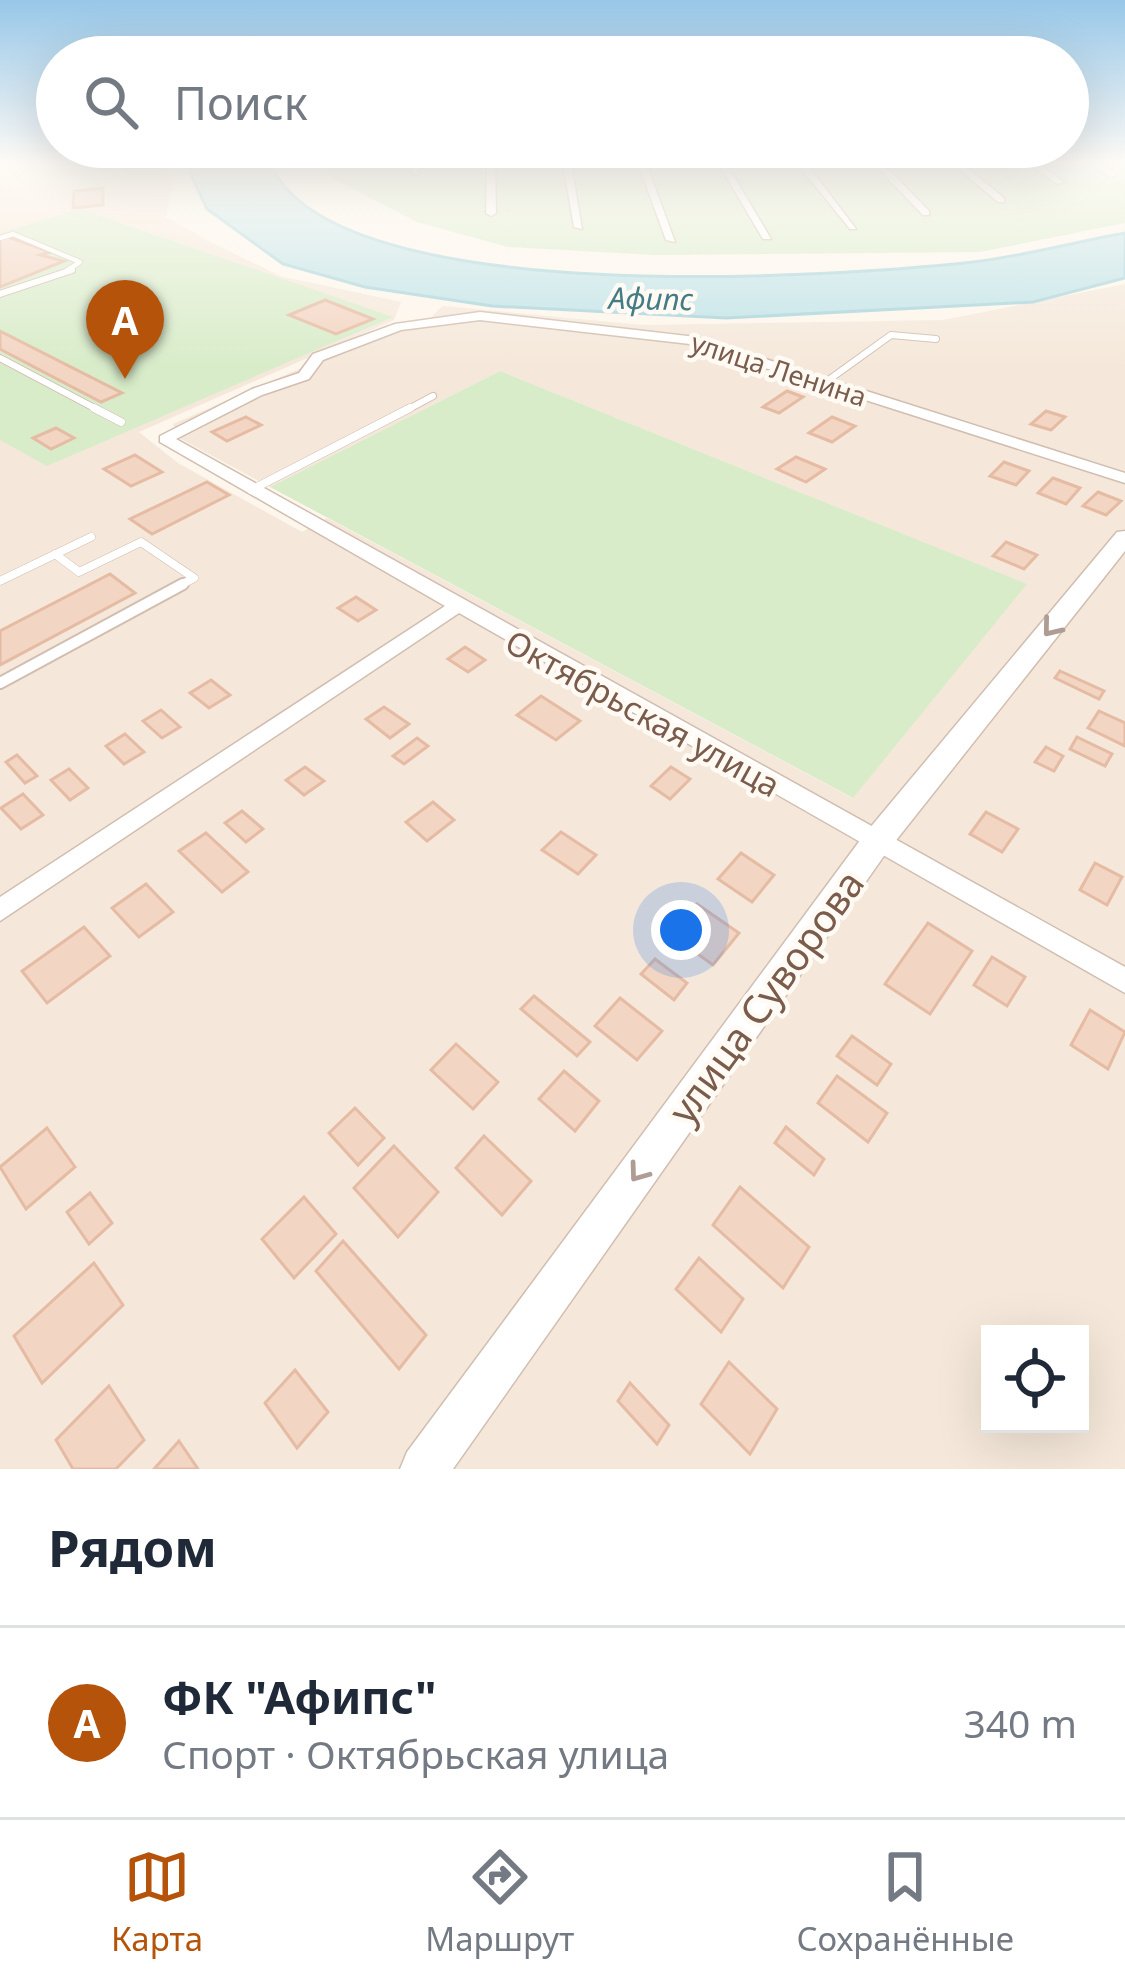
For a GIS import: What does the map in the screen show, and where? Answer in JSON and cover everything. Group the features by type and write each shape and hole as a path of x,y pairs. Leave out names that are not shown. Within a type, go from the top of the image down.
{"street":[{"path":"668,232 671,240"},
{"path":"763,232 766,237"},
{"name":"улица Ленина","path":"164,439 257,392 304,376 318,357 399,326 446,318 502,318 692,340 1125,478"},
{"name":"Октябрьская улица","path":"164,439 1125,981"},
{"name":"улица Суворова","path":"424,1469 875,844 1125,537"},
{"path":"0,910 456,607"}],"lane":[{"path":"0,238 13,234 80,262 77,268 0,294"},
{"path":"823,383 892,335 936,339"},
{"path":"0,358 121,422"},
{"path":"251,490 433,396"},
{"path":"0,580 91,537"},
{"path":"0,683 194,578 141,542 79,572 55,554"}],"shaded area":[{"path":"0,232 192,232 280,276 401,302 394,320 139,432 178,463 302,532 327,518 852,798 1026,584 500,371 270,487 179,438 173,424 377,335 429,319 443,306 643,325 943,320 1125,284 1125,1469 0,1469"}],"green space":[{"path":"145,232 393,317 47,466 0,440 0,233"},
{"path":"452,232 1082,232 980,252 655,255 508,247"},
{"path":"500,371 1027,584 853,798 270,487"}],"water":[{"name":"Афипс","path":"238,232 361,232 387,243 484,264 707,277 973,262 1125,233 1125,278 1033,302 726,318 492,306 365,287 283,264"}],"building":[{"path":"8,237 51,252 40,255 64,261 0,287 0,239"},
{"path":"325,300 373,319 336,334 289,315"},
{"path":"0,331 122,393 101,402 0,349"},
{"path":"787,391 803,397 779,413 763,407"},
{"path":"1046,411 1065,417 1051,430 1031,424"},
{"path":"246,417 261,425 227,441 212,432"},
{"path":"832,417 855,426 832,442 809,433"},
{"path":"56,428 74,438 51,449 33,438"},
{"path":"135,455 162,472 131,486 104,469"},
{"path":"796,457 825,469 806,482 777,469"},
{"path":"1004,462 1029,471 1016,485 990,476"},
{"path":"1053,478 1080,488 1066,504 1038,493"},
{"path":"207,482 229,495 152,534 130,519"},
{"path":"1098,492 1121,501 1106,515 1083,506"},
{"path":"1006,542 1037,555 1024,569 993,556"},
{"path":"110,574 135,593 0,665 0,631"},
{"path":"356,597 376,610 358,621 338,608"},
{"path":"465,647 485,660 468,672 448,659"},
{"path":"1060,671 1104,691 1099,699 1055,678"},
{"path":"211,680 230,695 209,708 190,693"},
{"path":"541,696 580,721 556,740 517,715"},
{"path":"384,707 409,724 390,738 366,719"},
{"path":"161,710 180,727 162,738 143,721"},
{"path":"1099,711 1125,723 1125,746 1088,728"},
{"path":"125,734 144,752 124,764 106,746"},
{"path":"1077,737 1112,754 1105,766 1070,749"},
{"path":"417,738 428,746 404,764 393,756"},
{"path":"1046,747 1063,756 1054,771 1035,762"},
{"path":"17,755 37,776 25,783 6,762"},
{"path":"305,767 324,781 304,795 286,780"},
{"path":"671,767 690,779 670,799 651,786"},
{"path":"69,769 88,788 70,800 51,780"},
{"path":"23,794 43,815 21,829 1,808"},
{"path":"433,802 454,820 427,841 406,822"},
{"path":"242,811 263,829 246,842 225,823"},
{"path":"986,812 1018,829 1002,852 970,834"},
{"path":"561,832 596,855 578,874 542,850"},
{"path":"206,833 248,872 222,892 179,851"},
{"path":"741,853 774,875 752,902 718,879"},
{"path":"1095,863 1122,877 1107,905 1080,890"},
{"path":"146,884 173,912 139,937 112,908"},
{"path":"697,904 739,933 713,965 670,934"},
{"path":"928,923 972,951 930,1014 885,984"},
{"path":"84,927 110,956 47,1003 22,971"},
{"path":"992,957 1025,977 1007,1006 974,985"},
{"path":"655,959 687,983 674,1000 641,974"},
{"path":"534,996 590,1042 577,1056 521,1009"},
{"path":"620,998 662,1031 637,1060 595,1026"},
{"path":"1090,1010 1125,1032 1108,1069 1071,1045"},
{"path":"852,1036 891,1064 877,1085 837,1056"},
{"path":"456,1044 498,1082 473,1109 431,1070"},
{"path":"564,1071 599,1101 575,1131 539,1099"},
{"path":"837,1076 887,1113 868,1142 818,1103"},
{"path":"355,1108 384,1138 358,1165 329,1133"},
{"path":"786,1127 824,1159 814,1175 775,1143"},
{"path":"47,1128 75,1167 26,1209 0,1167"},
{"path":"484,1136 531,1181 502,1215 456,1168"},
{"path":"394,1146 438,1192 398,1237 354,1188"},
{"path":"740,1187 809,1247 783,1288 713,1225"},
{"path":"90,1193 112,1223 89,1244 67,1212"},
{"path":"304,1197 336,1234 294,1278 262,1239"},
{"path":"343,1241 426,1335 399,1369 316,1271"},
{"path":"699,1258 743,1299 721,1332 676,1289"},
{"path":"94,1263 123,1305 42,1383 14,1336"},
{"path":"729,1362 777,1409 750,1454 701,1404"},
{"path":"295,1370 328,1412 297,1448 265,1403"},
{"path":"630,1383 669,1425 657,1444 618,1401"},
{"path":"109,1386 144,1440 116,1469 73,1469 56,1440"},
{"path":"179,1441 198,1469 154,1469"}],"place":[{"name":"ФК \"Афипс\"","path":"125,379"}]}
